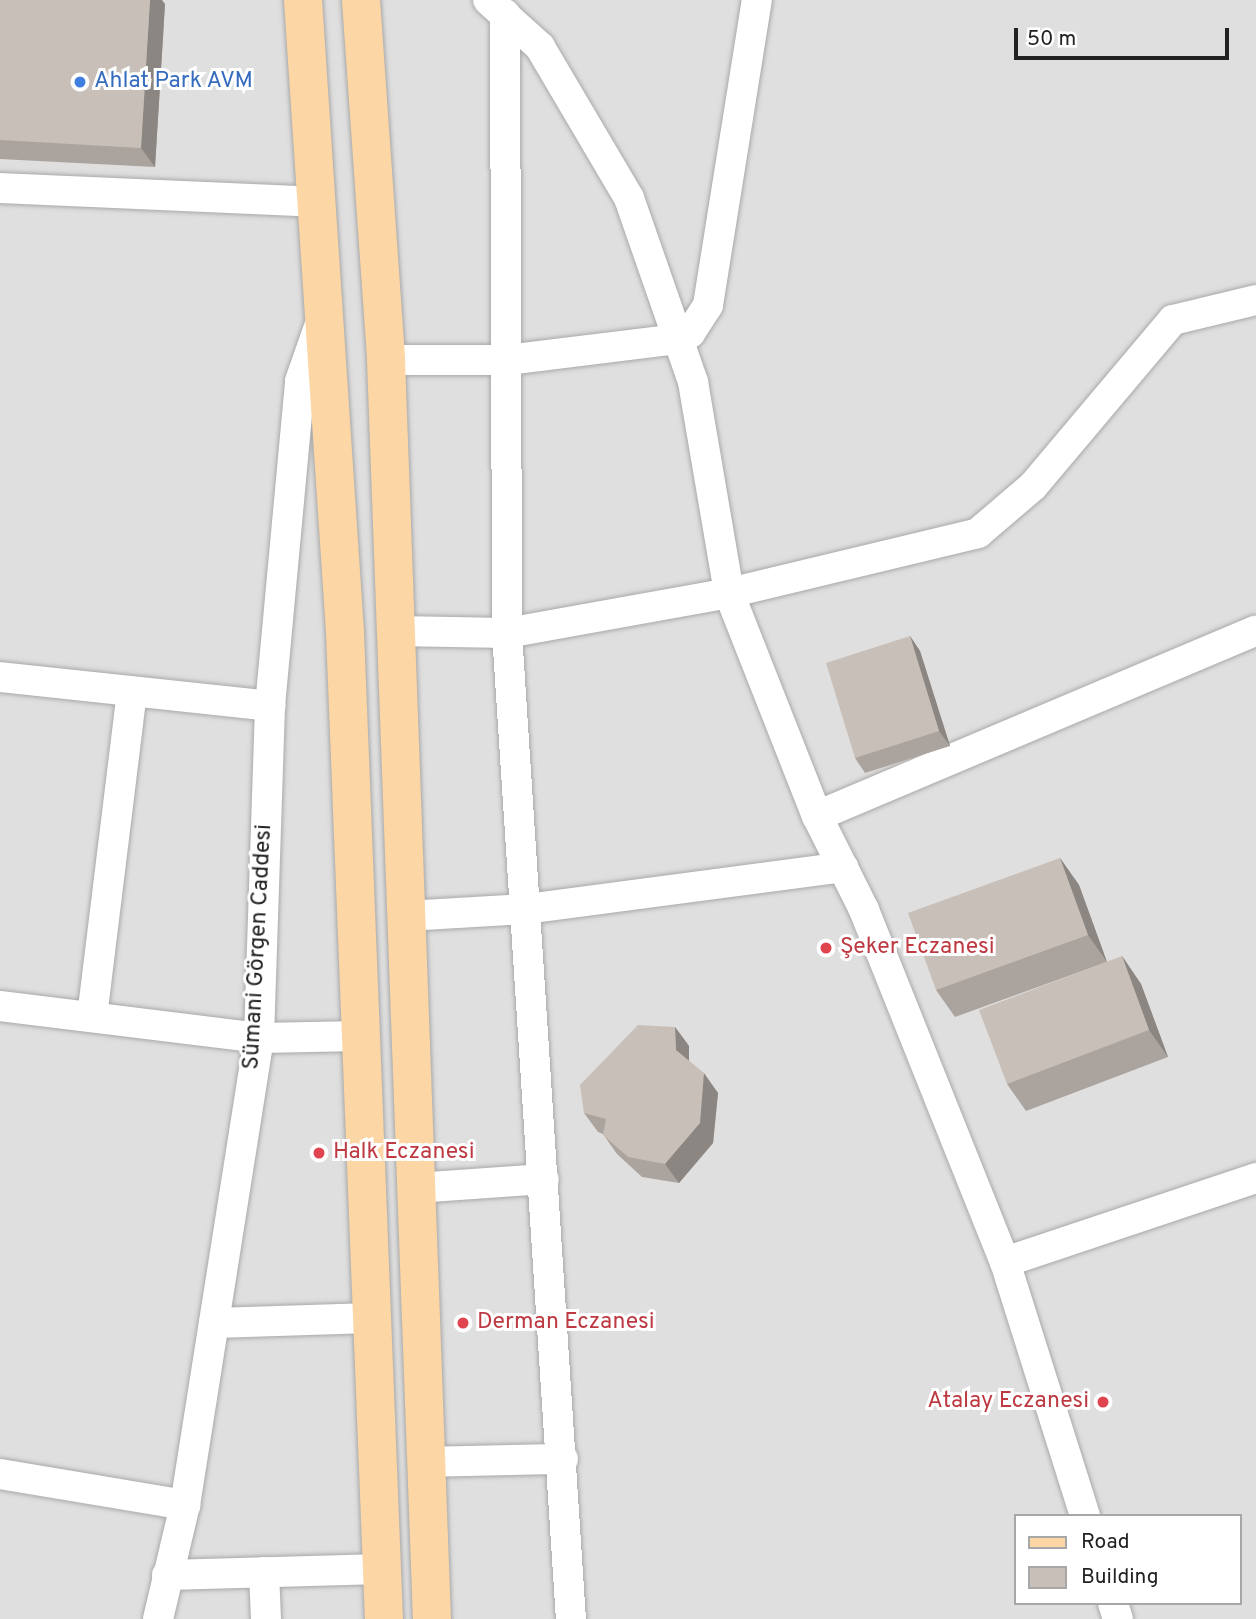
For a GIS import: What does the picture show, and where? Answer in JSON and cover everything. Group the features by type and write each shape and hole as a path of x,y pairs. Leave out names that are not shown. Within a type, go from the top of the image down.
{"main road":[{"path":"303,0 345,632 384,1619"},
{"path":"361,0 386,360 432,1619"}],"street":[{"path":"386,360 507,360 679,339 697,326 708,305 757,0"},
{"path":"496,7 540,47 629,198 693,382 729,593 817,816 843,867 1005,1262 1084,1514"},
{"path":"496,7 507,360 508,633 563,1459 571,1619"},
{"path":"0,188 317,202"},
{"path":"396,631 508,633 729,593 978,533 1033,486 1173,320 1256,300"},
{"name":"Sümani Görgen Caddesi","path":"158,1619 185,1505 259,1038 270,706 300,381 324,314"},
{"path":"817,816 1256,631"},
{"path":"0,677 270,706"},
{"path":"92,1017 132,691"},
{"path":"406,916 526,909 843,867"},
{"path":"0,1006 259,1038 361,1036"},
{"path":"1005,1262 1256,1178"},
{"path":"416,1188 544,1179"},
{"path":"214,1324 372,1318"},
{"path":"426,1462 563,1459"},
{"path":"0,1474 185,1505"},
{"path":"167,1575 382,1569"},
{"path":"264,1572 266,1619"}],"shaded area":[{"path":"0,0 1256,0 1256,1619 0,1619"}],"building":[{"name":"Ahlat Park AVM","path":"0,0 150,0 141,148 0,140"},
{"path":"910,636 939,731 855,758 826,663"},
{"path":"1060,858 1088,935 936,990 908,913"},
{"path":"1122,956 1149,1030 1007,1084 979,1010"},
{"path":"638,1025 675,1027 676,1050 704,1073 700,1123 665,1164 628,1157 603,1135 606,1119 584,1113 580,1085"}],"place":[{"name":"Ahlat Park AVM","path":"80,82"},
{"name":"Şeker Eczanesi","path":"826,948"},
{"name":"Halk Eczanesi","path":"319,1153"},
{"name":"Derman Eczanesi","path":"463,1323"},
{"name":"Atalay Eczanesi","path":"1103,1402"}]}
